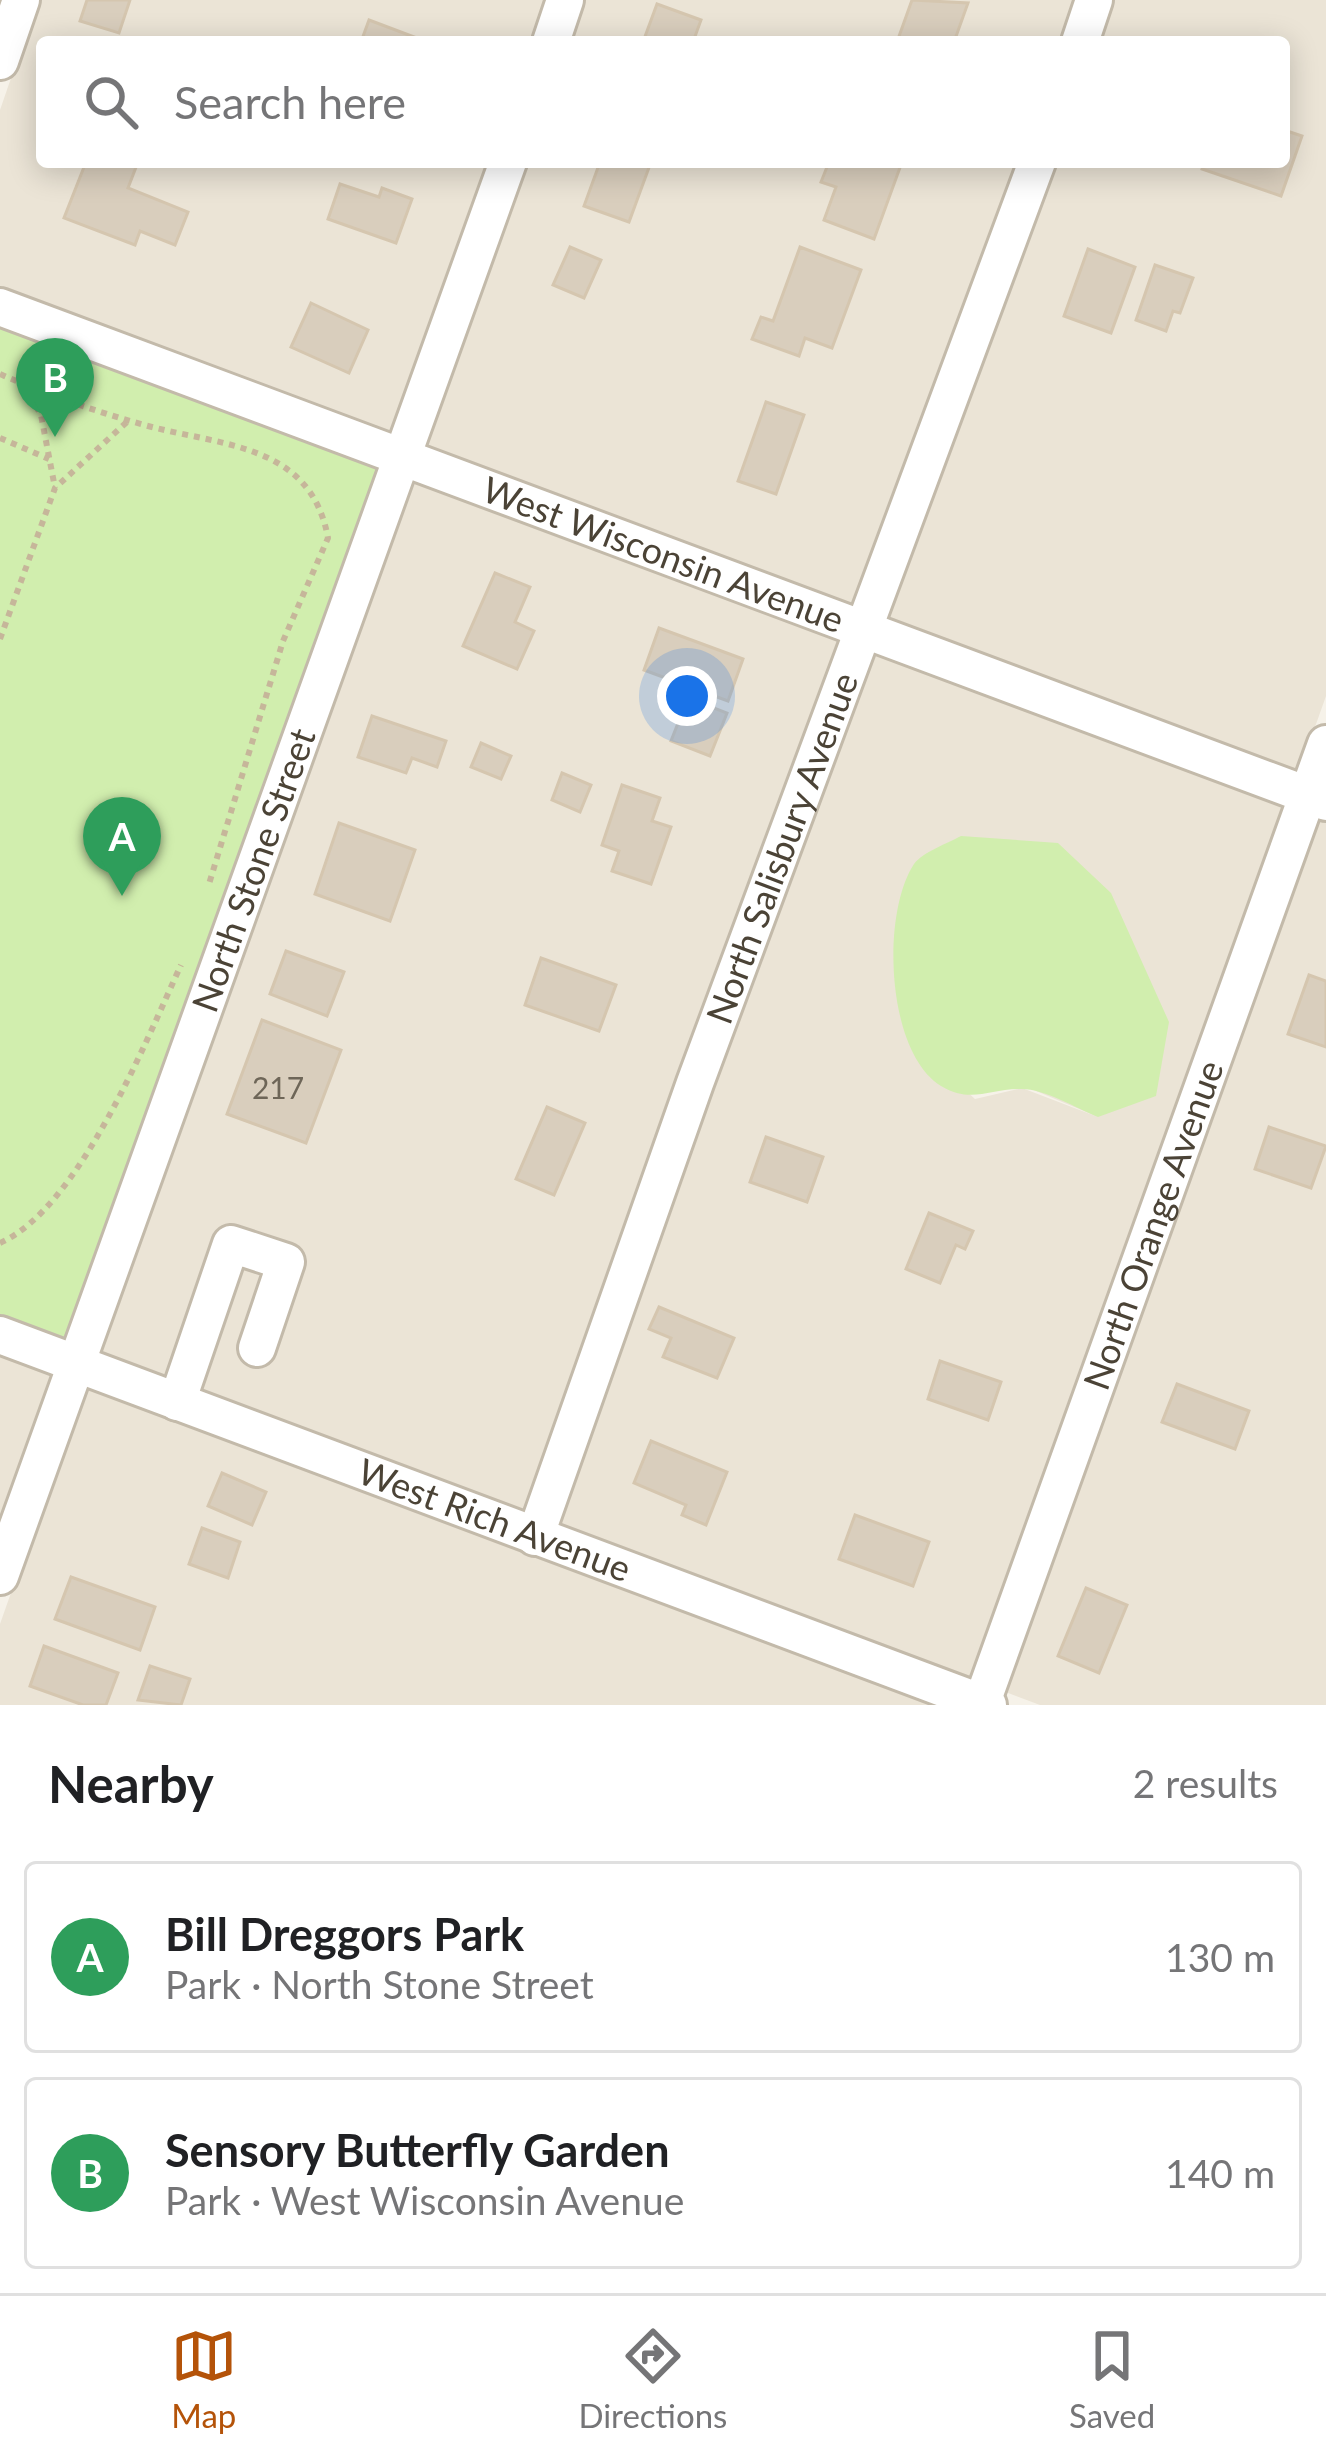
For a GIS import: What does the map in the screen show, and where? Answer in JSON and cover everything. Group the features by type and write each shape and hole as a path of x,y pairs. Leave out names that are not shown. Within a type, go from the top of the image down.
{"street":[{"path":"0,61 21,0"},
{"path":"552,36 565,0"},
{"path":"1081,36 1094,0"},
{"name":"North Stone Street","path":"0,1576 506,168"},
{"name":"North Salisbury Avenue","path":"535,1537 695,1083 1035,168"},
{"name":"West Wisconsin Avenue","path":"0,308 1317,798"},
{"name":"North Orange Avenue","path":"984,1704 1317,798 1326,745"},
{"path":"177,1402 231,1244 286,1262 256,1348"},
{"name":"West Rich Avenue","path":"0,1335 984,1704"}],"path":[{"path":"0,374 128,420 216,439 273,459 314,492 328,538 283,641 204,903"},
{"path":"24,385 41,416 55,488"},
{"path":"0,638 55,488 128,420"},
{"path":"0,437 50,459"},
{"path":"0,1243 22,1233 57,1200 146,1041 184,958"}],"shaded area":[{"path":"38,0 548,0 535,36 36,36 36,168 489,168 395,435 0,288 0,110"},
{"path":"583,0 1077,0 1064,36 570,36"},
{"path":"1112,0 1326,0 1326,696 1299,772 886,618 1052,168 1290,168 1290,36 1099,36"},
{"path":"523,168 1017,168 856,606 425,446"},
{"path":"413,480 843,641 526,1514 97,1352"},
{"path":"874,653 1286,806 973,1679 556,1526 710,1089","holes":["906,1036 1098,1117 1022,1088 975,1099"]},
{"path":"1317,818 1326,821 1326,1705 1040,1705 1003,1691"},
{"path":"0,1354 54,1375 0,1527"},
{"path":"84,1386 936,1705 0,1705 0,1624"}],"green space":[{"path":"0,307 404,458 75,1363 0,1335"},
{"path":"961,836 1058,843 1111,893 1169,1022 1156,1096 1098,1117 1029,1090 962,1094 941,1086 923,1069 909,1044 894,981 897,915 914,864"}],"building":[{"path":"87,0 130,0 119,33 80,21"},
{"path":"912,0 968,3 956,36 899,36"},
{"path":"657,4 701,20 695,36 645,36"},
{"path":"369,20 412,36 363,36"},
{"path":"1290,132 1302,136 1281,196 1202,169 1290,168"},
{"path":"84,168 136,168 128,188 188,212 175,245 140,231 135,245 64,218"},
{"path":"598,168 649,168 629,222 584,206"},
{"path":"827,168 900,168 874,239 824,220 836,187 821,182"},
{"path":"340,184 379,197 382,188 412,199 396,243 328,219"},
{"path":"570,247 601,260 584,298 553,285"},
{"path":"800,247 861,270 832,348 805,338 799,356 752,339 761,317 773,321"},
{"path":"1088,249 1135,267 1111,333 1064,316"},
{"path":"1155,265 1193,278 1180,313 1173,311 1166,331 1136,320"},
{"path":"311,303 368,330 349,373 291,347"},
{"path":"766,402 804,415 776,494 738,481"},
{"path":"495,573 530,587 515,622 534,631 517,669 463,646"},
{"path":"659,628 743,659 728,701 644,670"},
{"path":"688,698 727,713 710,756 671,741"},
{"path":"372,716 446,741 437,767 412,758 406,773 358,757"},
{"path":"481,743 511,756 501,779 471,767"},
{"path":"562,773 591,785 580,812 552,800"},
{"path":"622,785 660,798 652,821 671,827 651,884 612,871 619,851 602,845"},
{"path":"339,823 415,850 390,921 315,894"},
{"path":"286,951 344,972 327,1016 270,994"},
{"path":"541,958 616,985 599,1031 525,1005"},
{"path":"1309,975 1326,981 1326,1047 1288,1034"},
{"path":"262,1020 341,1050 306,1143 227,1114"},
{"path":"547,1107 585,1123 554,1195 516,1179"},
{"path":"1269,1127 1326,1146 1311,1188 1255,1169"},
{"path":"766,1137 823,1157 807,1202 750,1182"},
{"path":"929,1213 973,1231 965,1249 956,1245 940,1283 906,1269"},
{"path":"659,1307 734,1338 717,1378 663,1357 671,1338 649,1329"},
{"path":"940,1361 1001,1382 988,1420 928,1399"},
{"path":"1177,1384 1249,1411 1235,1449 1162,1422"},
{"path":"651,1441 727,1472 706,1525 682,1515 686,1505 634,1483"},
{"path":"222,1473 266,1492 252,1525 208,1506"},
{"path":"855,1515 929,1542 913,1586 839,1559"},
{"path":"202,1528 240,1542 228,1578 189,1564"},
{"path":"71,1577 155,1607 140,1650 55,1619"},
{"path":"1086,1588 1127,1605 1099,1673 1058,1656"},
{"path":"44,1646 118,1673 106,1705 83,1705 30,1686"},
{"path":"150,1666 190,1679 181,1705 138,1700"}],"place":[{"name":"Sensory Butterfly Garden","path":"55,437"},
{"name":"Bill Dreggors Park","path":"122,896"}]}
